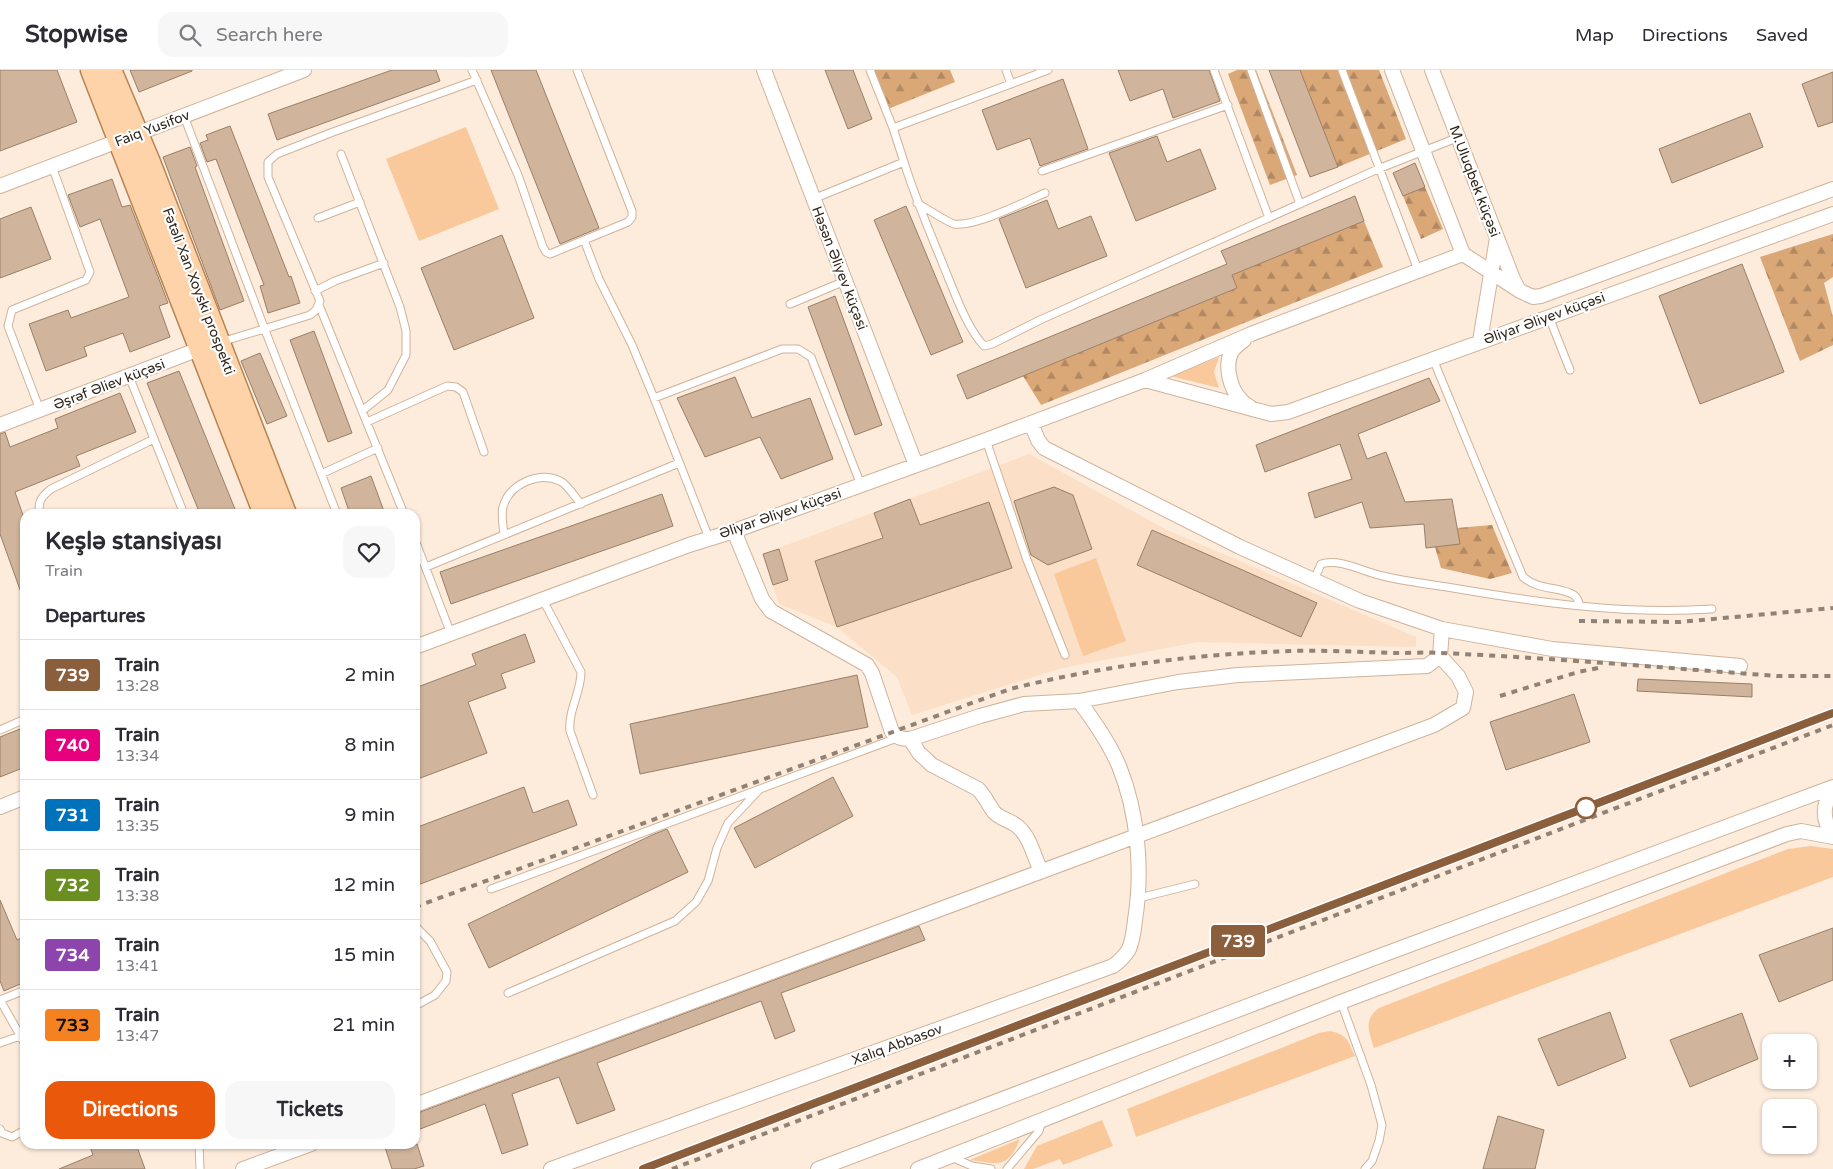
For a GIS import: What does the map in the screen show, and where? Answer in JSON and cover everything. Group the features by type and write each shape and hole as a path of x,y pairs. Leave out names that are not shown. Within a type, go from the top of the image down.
{"main road":[{"name":"Fətəli Xan Xoyski prospekti","path":"92,70 128,137"},
{"name":"Fətəli Xan Xoyski prospekti","path":"110,70 128,137 209,346 263,509"},
{"name":"Fətəli Xan Xoyski prospekti","path":"209,346 283,509"}],"street":[{"name":"Faiq Yusifov","path":"0,186 304,70"},
{"name":"Həsən Əliyev küçəsi","path":"764,70 916,465"},
{"path":"1392,70 1463,254"},
{"name":"M.Uluqbek küçəsi","path":"1432,70 1513,279 1520,292"},
{"name":"Əliyar Əliyev küçəsi","path":"420,645 709,538 734,531 986,440 1145,380 1250,334 1463,254 1520,292 1533,297 1542,296 1833,189"},
{"name":"Əliyar Əliyev küçəsi","path":"1145,380 1270,414 1288,412 1833,214"},
{"path":"1480,341 1497,238"},
{"path":"1250,334 1233,351 1228,364 1230,379 1236,393 1240,400 1253,409"},
{"name":"Əşrəf Əliev küçəsi","path":"0,425 209,346"},
{"path":"1031,423 1038,440 1044,448 1054,454 1240,547 1360,600 1442,629 1552,648 1740,666"},
{"path":"734,531 762,599 771,611 867,665 872,673 892,732 903,738 932,765 978,789 994,812 1001,818 1016,825 1024,833 1041,871"},
{"path":"420,1103 1425,728 1463,708 1466,692 1458,676 1440,656 1442,629"},
{"path":"903,738 1024,704 1079,701 1178,682 1238,675 1427,666 1440,656"},
{"name":"Xalıq Abbasov","path":"552,1169 1114,966 1122,959 1129,949 1133,937 1139,898 1136,836 1130,799 1119,766 1108,744 1079,701"},
{"path":"1833,789 1825,805 1824,815 1833,836"},
{"path":"818,1169 1385,954 1833,789"},
{"path":"0,807 20,800"},
{"path":"918,1169 1341,1002 1787,834 1800,831 1833,836"},
{"path":"243,1169 297,1149"}],"lane":[{"path":"472,70 518,175 546,252 550,254 628,222 632,217 632,211 578,70"},
{"path":"870,70 893,128 917,203 976,338 984,346 1378,169 1459,137"},
{"path":"1006,70 1011,84"},
{"path":"893,128 1048,70"},
{"path":"1214,70 1269,218"},
{"path":"1251,70 1300,204"},
{"path":"1342,70 1378,169 1418,270"},
{"path":"402,509 319,305 320,301 316,291 268,177 268,162 277,154 314,139 477,80"},
{"path":"1042,171 1228,104"},
{"path":"184,116 335,509"},
{"path":"341,154 384,263 400,307 406,331 406,355 388,390 362,411"},
{"path":"813,199 904,162"},
{"path":"40,410 8,326 12,310 86,280 90,272 52,166"},
{"path":"917,203 952,224 964,224 980,220 1045,193"},
{"path":"318,218 360,202"},
{"path":"584,240 599,279 632,345 709,538"},
{"path":"316,291 335,281 384,263"},
{"path":"790,304 845,281"},
{"path":"209,346 310,315 319,305"},
{"path":"1549,316 1570,370"},
{"path":"654,398 782,349 798,348 811,357 861,485"},
{"path":"1433,358 1523,578 1534,585 1573,595 1578,600 1580,606"},
{"path":"129,376 182,509"},
{"path":"367,422 447,386 456,387 463,392 484,452"},
{"path":"39,509 41,497 51,489 154,439"},
{"path":"986,440 1027,560 1065,655"},
{"path":"321,474 378,448"},
{"path":"426,567 679,463"},
{"path":"504,534 502,508 508,496 514,488 539,476 561,481 581,504"},
{"path":"420,552 451,634"},
{"path":"1314,580 1321,564 1331,561 1382,576 1580,606 1642,611 1712,609"},
{"path":"543,600 581,672 581,685 569,720 570,731 593,795"},
{"path":"0,730 20,721"},
{"path":"491,889 903,738"},
{"path":"508,993 675,921 696,902 708,881 717,848 728,823 760,789"},
{"path":"1139,898 1195,884"},
{"path":"420,931 430,941 447,972 446,981 435,995 420,1003"},
{"path":"20,992 0,1000 20,1030"},
{"path":"1341,1002 1371,1085 1382,1124 1379,1141 1372,1161 1365,1169"},
{"path":"0,1043 20,1036"},
{"path":"1008,1169 1039,1131 1042,1119"},
{"path":"0,1129 2,1133 12,1137 20,1133"},
{"path":"199,1149 200,1169"},
{"path":"951,1157 972,1166 991,1169"}],"shaded area":[{"path":"466,127 499,209 419,241 386,159"},
{"path":"1219,357 1214,372 1219,388 1170,376"},
{"path":"1029,454 1165,529 1416,637 1416,647 1198,642 1062,668 912,715 897,677 837,627 779,604 763,554"},
{"path":"1096,558 1126,641 1083,656 1054,574"},
{"path":"1811,846 1833,849 1833,877 1374,1048 1369,1031 1369,1021 1374,1012 1379,1008 1788,849"},
{"path":"1330,1031 1341,1034 1344,1037 1355,1056 1136,1137 1127,1109 1319,1033"},
{"path":"1102,1120 1113,1146 1063,1165 1060,1159 1033,1169 1024,1169 1037,1146"},
{"path":"1020,1139 1016,1149 1006,1160 988,1163 970,1160"}],"green space":[{"path":"873,70 950,70 955,82 888,109"},
{"path":"1237,70 1256,70 1297,175 1270,185 1228,74"},
{"path":"1300,70 1379,70 1406,139 1338,167"},
{"path":"1425,187 1443,229 1421,239 1403,196"},
{"path":"1364,221 1383,267 1041,405 1023,376 1237,288 1232,275"},
{"path":"1833,234 1833,277 1824,283 1833,317 1833,345 1800,361 1760,257"},
{"path":"1492,525 1512,573 1490,579 1441,568 1435,547 1459,544 1457,528"}],"building":[{"path":"0,70 57,70 77,122 0,151"},
{"path":"130,70 192,70 192,71 139,92"},
{"path":"392,70 436,70 440,81 277,140 268,114"},
{"path":"491,70 536,70 599,228 560,244"},
{"path":"825,70 853,70 872,119 848,129"},
{"path":"1118,70 1209,70 1220,101 1173,118 1163,89 1130,101"},
{"path":"1269,70 1300,70 1338,167 1310,177"},
{"path":"1833,72 1833,122 1818,127 1802,84"},
{"path":"1063,79 1088,149 1040,166 1030,138 997,150 982,110"},
{"path":"1750,113 1763,147 1672,183 1659,149"},
{"path":"230,126 289,277 291,276 300,303 268,313 260,286 264,285 216,159 207,162 200,143 208,140 206,135"},
{"path":"1157,136 1167,162 1200,149 1216,189 1136,221 1109,153"},
{"path":"190,147 197,166 195,167 244,301 220,310 163,157"},
{"path":"1415,163 1425,187 1403,196 1393,173"},
{"path":"112,179 122,207 130,205 168,303 159,306 170,337 130,352 123,333 84,347 87,356 46,371 29,324 68,310 71,318 129,297 100,219 80,227 68,195"},
{"path":"1355,196 1364,221 1232,275 1237,288 967,399 957,375 1227,264 1221,251"},
{"path":"1047,200 1058,229 1091,216 1107,256 1026,288 999,219"},
{"path":"906,206 963,342 931,355 874,220"},
{"path":"31,207 51,259 0,278 0,219"},
{"path":"502,235 534,318 454,350 421,268"},
{"path":"1742,264 1784,372 1700,404 1659,296"},
{"path":"835,296 882,425 855,435 808,307"},
{"path":"314,331 352,433 328,442 290,340"},
{"path":"260,353 287,416 267,424 241,361"},
{"path":"179,371 235,509 198,509 147,383"},
{"path":"735,377 752,418 810,398 833,459 781,479 760,437 705,457 677,398"},
{"path":"1429,378 1440,401 1358,434 1367,459 1386,452 1405,502 1452,499 1460,544 1426,548 1424,524 1370,528 1362,502 1315,518 1308,493 1352,479 1340,444 1265,472 1256,445"},
{"path":"120,393 136,432 76,456 80,466 15,492 21,509 20,590 0,534 0,434 5,432 10,447 58,428 55,419"},
{"path":"371,476 383,509 348,509 341,488"},
{"path":"1054,487 1073,495 1092,549 1048,565 1031,555 1014,501"},
{"path":"662,494 673,526 451,604 440,572"},
{"path":"910,499 920,525 989,502 1012,568 837,627 815,561 883,538 874,513"},
{"path":"1152,530 1317,603 1301,637 1137,565"},
{"path":"779,549 788,580 773,585 763,554"},
{"path":"525,634 535,662 501,674 506,688 468,702 487,753 420,778 420,686 476,665 472,654"},
{"path":"857,675 868,727 640,774 630,724"},
{"path":"1638,679 1752,684 1752,697 1637,691"},
{"path":"1574,694 1590,742 1506,770 1490,722"},
{"path":"20,729 20,769 0,777 0,737"},
{"path":"833,777 853,816 755,868 734,828"},
{"path":"524,787 533,813 568,800 577,825 420,884 420,826"},
{"path":"667,829 688,872 489,968 468,924"},
{"path":"0,900 17,940 20,938 20,984 4,991 0,981"},
{"path":"919,926 925,940 781,993 795,1031 775,1039 761,1001 597,1063 615,1110 577,1124 559,1077 512,1094 528,1145 502,1154 485,1104 420,1129 420,1112"},
{"path":"1833,928 1833,980 1779,1002 1759,955"},
{"path":"1610,1012 1626,1058 1558,1086 1538,1039"},
{"path":"1742,1013 1758,1059 1690,1087 1670,1040"},
{"path":"1498,1116 1544,1130 1535,1169 1483,1169"},
{"path":"91,1149 138,1149 145,1169 59,1169 93,1155"},
{"path":"386,1149 419,1149 424,1166 414,1169 392,1169"}],"railway":[{"path":"1579,621 1680,622 1833,608"},
{"path":"420,905 1010,689 1079,674 1149,662 1290,651 1435,653 1568,660 1778,676 1833,676"},
{"path":"1500,696 1578,672 1598,668"},
{"path":"644,1169 1833,713"},
{"path":"672,1169 1833,725"}],"train":[{"name":"739","path":"643,1169 1833,713"}]}
